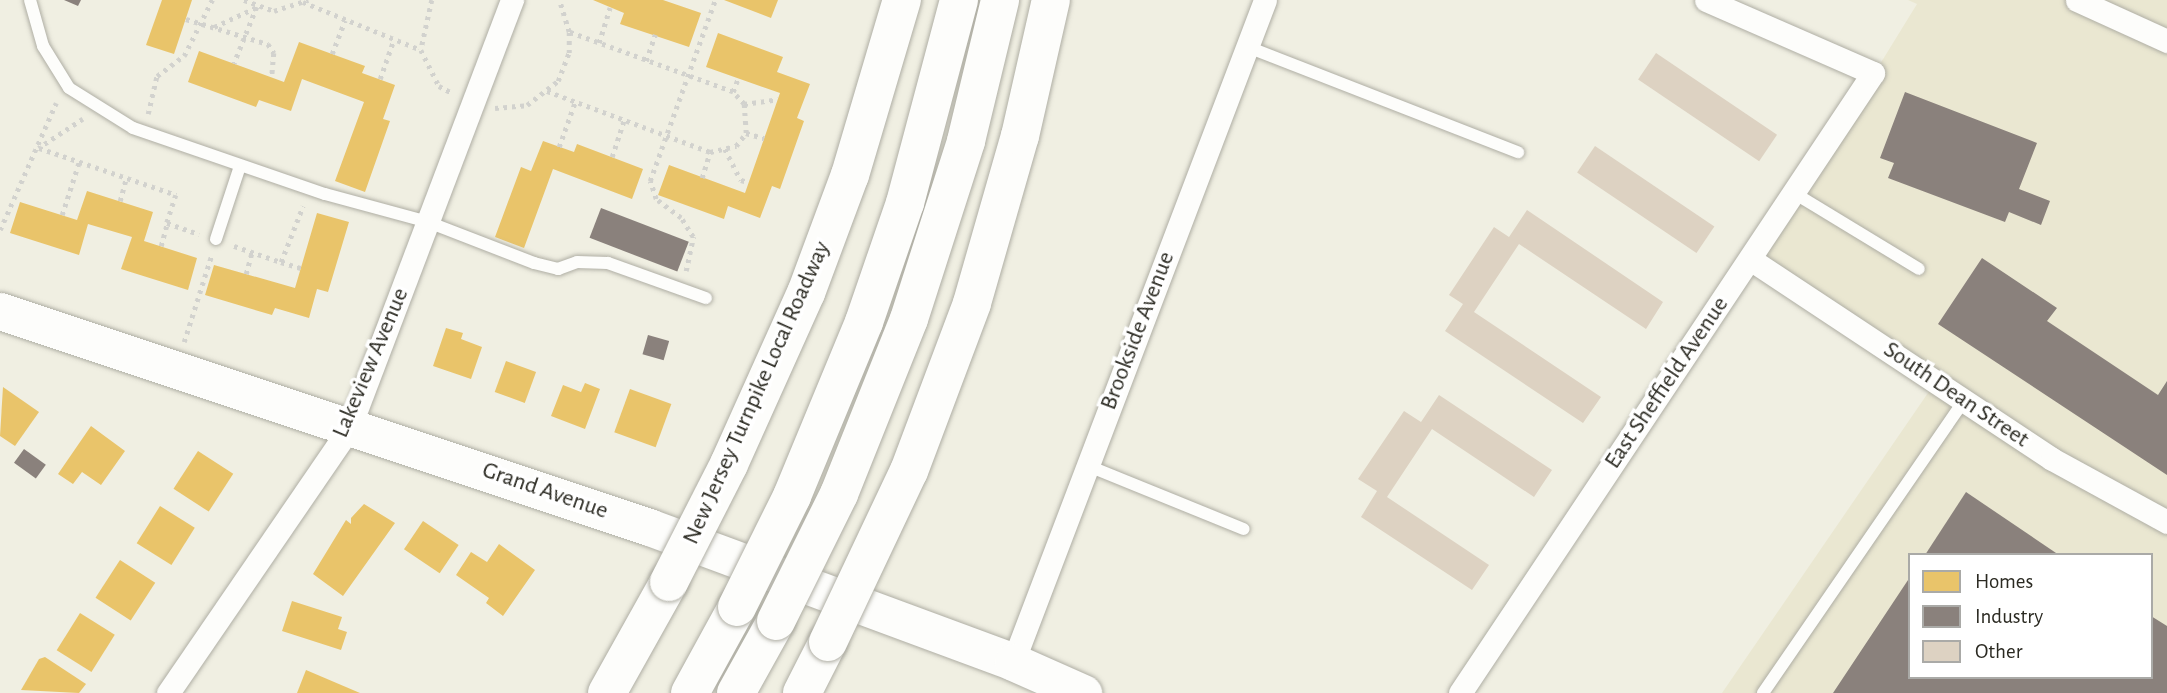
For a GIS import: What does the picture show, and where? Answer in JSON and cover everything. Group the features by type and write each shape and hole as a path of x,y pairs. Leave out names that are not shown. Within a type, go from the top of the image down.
{"highway":[{"name":"New Jersey Turnpike Local Roadway","path":"607,693 669,582 756,407 810,281 854,163 902,0"},
{"path":"690,693 737,607 792,496 864,322 920,153 959,0"},
{"path":"736,693 776,621 839,494 909,319 966,141 1000,0"},
{"path":"802,693 904,482 965,325 1005,193 1051,0"}],"main road":[{"name":"Grand Avenue","path":"0,311 349,429 474,466 649,527 1013,662 1083,693"}],"street":[{"name":"Lakeview Avenue","path":"167,693 349,429 512,0"},
{"name":"Brookside Avenue","path":"1013,662 1265,0"},
{"name":"East Sheffield Avenue","path":"1460,693 1873,73 1706,0"},
{"path":"2077,0 2167,41"},
{"name":"South Dean Street","path":"1750,259 2052,459 2167,522"}],"lane":[{"path":"30,0 43,46 69,88 144,132 310,189 428,222 534,263 558,269 577,262 608,263 706,298"},
{"path":"1248,47 1518,152"},
{"path":"216,239 240,166"},
{"path":"1794,192 1919,269"},
{"path":"1763,693 1964,401"},
{"path":"1086,465 1244,528"}],"path":[{"path":"144,132 157,76 184,56 204,23 212,0"},
{"path":"244,0 274,11 305,1 421,50"},
{"path":"432,0 421,50 439,86 472,104 514,109 547,91 564,67 569,32 559,0"},
{"path":"680,288 693,237 681,218 656,199 650,181 715,0"},
{"path":"214,27 257,7"},
{"path":"234,64 257,7"},
{"path":"599,43 610,8"},
{"path":"186,19 268,44 275,53 272,78"},
{"path":"332,54 345,20"},
{"path":"547,91 710,152 736,146 746,133 744,104 733,92 569,32"},
{"path":"646,61 655,36"},
{"path":"380,79 394,39"},
{"path":"733,92 738,78"},
{"path":"0,230 39,148 65,80"},
{"path":"744,104 778,99"},
{"path":"559,147 575,102"},
{"path":"39,148 100,107"},
{"path":"612,157 624,120"},
{"path":"746,133 764,138"},
{"path":"39,148 176,195 161,246"},
{"path":"725,149 741,180 748,183"},
{"path":"702,178 710,152"},
{"path":"62,215 79,162"},
{"path":"120,201 126,178"},
{"path":"281,262 310,189"},
{"path":"167,223 301,268"},
{"path":"175,368 216,239"},
{"path":"246,274 252,252"}],"shaded area":[{"path":"1908,0 2167,0 2167,693 1722,693 1930,390 1755,267 1917,4"}],"building: Homes":[{"path":"162,0 192,0 174,54 146,45"},
{"path":"593,0 663,0 701,13 689,47 620,24 624,13"},
{"path":"724,0 778,0 771,18"},
{"path":"718,33 783,57 777,72 810,84 797,118 804,121 780,189 772,186 760,218 728,206 724,219 658,195 669,165 745,193 780,93 706,67"},
{"path":"299,42 365,66 362,73 395,85 383,119 390,121 365,192 335,181 364,102 302,79 291,111 259,100 256,107 188,82 199,51 284,82"},
{"path":"543,141 574,152 577,144 643,169 632,199 553,169 524,248 495,237 521,167 531,171"},
{"path":"87,191 153,212 144,241 197,258 188,290 121,269 132,237 88,224 79,255 10,233 20,202 77,220"},
{"path":"317,213 349,222 328,292 317,289 309,318 275,308 272,315 205,295 214,265 295,288"},
{"path":"446,328 463,333 461,339 482,347 471,379 433,366"},
{"path":"506,361 536,372 525,403 495,392"},
{"path":"585,383 600,389 585,429 551,416 563,385 581,392"},
{"path":"3,387 39,412 15,446 0,436"},
{"path":"630,389 671,404 656,447 614,432"},
{"path":"91,426 125,451 101,485 82,472 73,484 58,474"},
{"path":"198,451 233,474 209,512 173,489"},
{"path":"364,504 395,523 343,596 313,574 346,520 351,524 351,518"},
{"path":"160,506 195,528 171,565 137,543"},
{"path":"423,521 459,545 440,573 404,549"},
{"path":"499,544 535,570 503,616 486,603 489,598 456,575 471,552 487,562"},
{"path":"120,560 155,583 131,621 95,598"},
{"path":"292,601 342,617 338,629 347,632 341,650 282,631"},
{"path":"80,613 115,635 91,672 57,650"},
{"path":"45,657 86,684 79,693 21,690 39,659"},
{"path":"306,670 360,693 297,693"}],"building: Industry":[{"path":"64,0 81,0 78,6"},
{"path":"1905,92 2037,143 2019,189 2050,201 2041,225 2009,212 2005,222 1888,178 1894,163 1880,158"},
{"path":"601,208 689,242 677,272 590,238"},
{"path":"1982,258 2057,308 2047,321 2158,395 2167,381 2167,475 1938,324"},
{"path":"648,335 669,341 664,360 642,354"},
{"path":"24,449 46,465 36,479 14,463"},
{"path":"1966,492 2056,553 1926,553"},
{"path":"1908,580 1908,679 2153,679 2153,617 2167,626 2167,693 1833,693"}],"building: Other":[{"path":"1656,53 1777,135 1759,161 1638,80"},
{"path":"1595,146 1714,227 1696,253 1577,173"},
{"path":"1527,210 1663,302 1646,329 1519,244 1474,312 1601,397 1583,423 1445,331 1463,304 1449,295 1494,227 1509,237"},
{"path":"1439,395 1552,470 1534,497 1432,429 1387,497 1489,565 1472,590 1361,517 1377,491 1358,479 1404,411 1421,422"}]}
